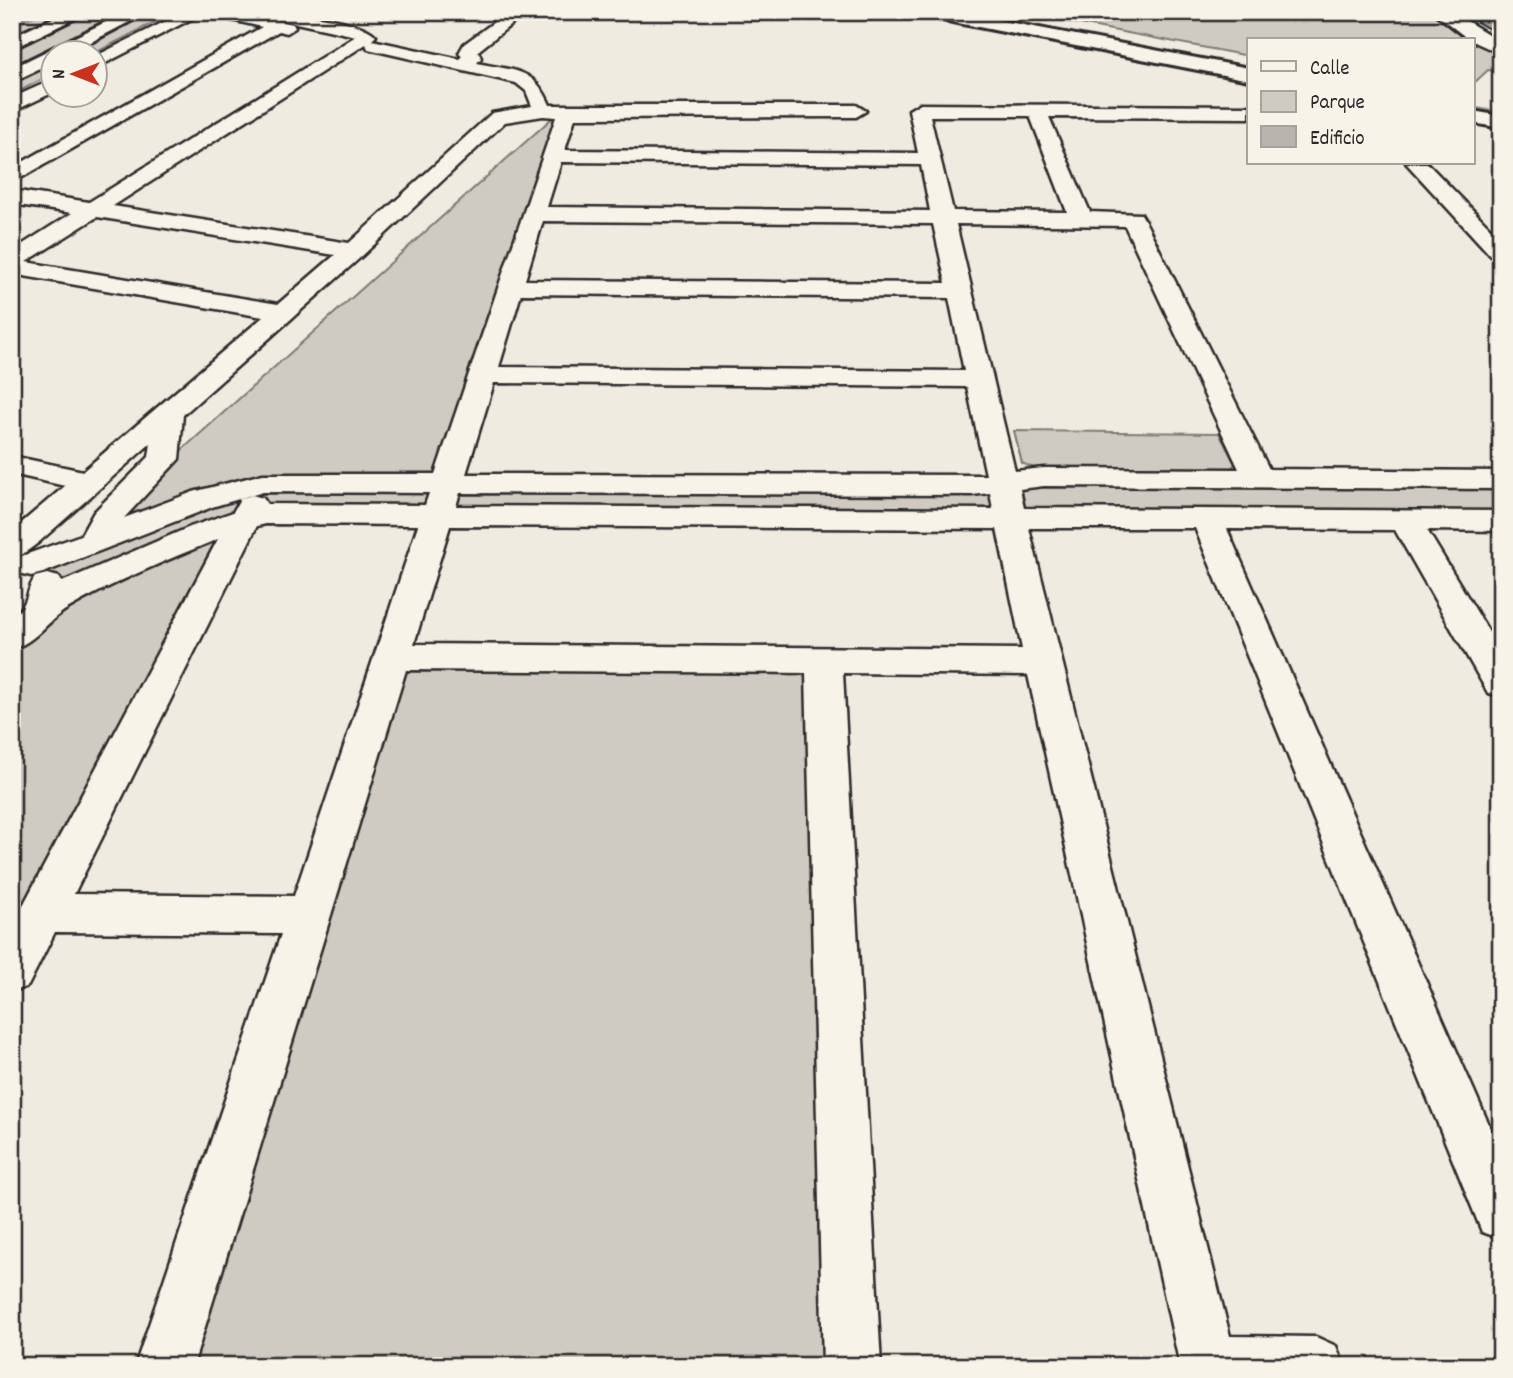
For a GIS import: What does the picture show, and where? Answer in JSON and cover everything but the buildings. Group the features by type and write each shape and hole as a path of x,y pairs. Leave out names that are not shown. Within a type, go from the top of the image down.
{"main road":[{"path":"12,44 80,12"},
{"path":"87,38 140,12"},
{"path":"927,12 1247,74"},
{"path":"1009,12 1247,56"},
{"path":"12,75 38,63"},
{"path":"1474,99 1493,116"}],"street":[{"path":"108,57 197,12"},
{"path":"164,1366 552,156 555,111 522,79 365,44 272,19 216,12"},
{"path":"463,66 472,58 468,52 470,48 519,12"},
{"path":"1441,12 1468,32 1501,49"},
{"path":"12,177 272,19"},
{"path":"12,261 365,44"},
{"path":"12,106 38,93"},
{"path":"1247,112 919,110 1043,662 1209,1365 1316,1366"},
{"path":"19,557 27,536 284,313 499,117 555,111 856,111"},
{"path":"1037,111 1081,218"},
{"path":"552,156 931,159"},
{"path":"1417,164 1501,253"},
{"path":"1439,164 1499,226"},
{"path":"12,197 354,250"},
{"path":"533,214 1133,219 1258,478"},
{"path":"1473,224 1499,226"},
{"path":"12,267 284,313"},
{"path":"509,287 961,291"},
{"path":"482,375 981,379"},
{"path":"93,543 105,519 164,459 169,413"},
{"path":"12,465 89,482"},
{"path":"19,557 93,543 224,491 263,483 442,499 974,520 1044,477 1501,480"},
{"path":"12,971 263,483"},
{"path":"42,608 85,583 247,517 442,499"},
{"path":"1007,500 1207,519 1501,521"},
{"path":"1207,519 1484,1134 1501,1213"},
{"path":"1405,520 1497,670"},
{"path":"12,636 28,625 42,608 48,592 47,581 41,572 19,557"},
{"path":"392,657 1043,662"},
{"path":"824,661 852,1366"},
{"path":"42,913 308,915"}],"green space":[{"path":"12,12 174,12 108,46 108,38 38,38 38,81 12,95"},
{"path":"1017,12 1442,12 1501,48 1501,58 1494,64 1500,71 1488,70 1474,83 1474,38 1247,38 1247,56"},
{"path":"560,111 447,484 1501,480 1501,522 253,516 12,976 12,636 42,608 31,565 82,548 105,519"},
{"path":"1014,431 1219,433 1235,464 1229,471 1035,469 1022,463"},
{"path":"392,657 824,661 852,1366 164,1366"}],"waterway":[{"path":"12,24 38,12"},
{"path":"1474,111 1501,116"}]}
